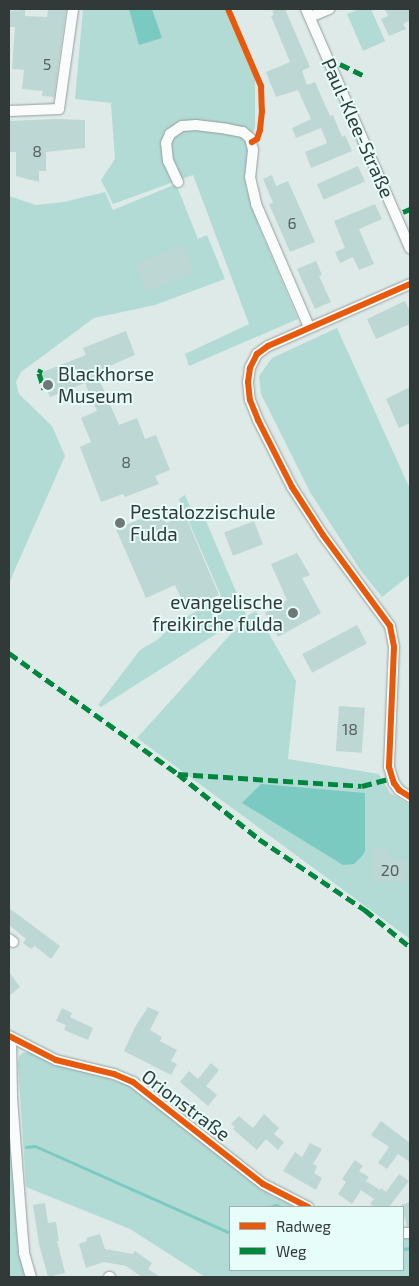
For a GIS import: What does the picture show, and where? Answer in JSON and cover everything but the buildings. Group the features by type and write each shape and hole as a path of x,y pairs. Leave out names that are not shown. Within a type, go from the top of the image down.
{"street":[{"path":"9,111 59,109 73,9"},
{"path":"308,13 329,9"},
{"name":"Paul-Klee-Straße","path":"308,13 410,248"},
{"path":"178,182 168,161 166,143 170,134 182,126 196,125 227,128 243,132 250,138 253,150 250,177 256,204 309,327"},
{"path":"410,284 268,346 257,354 250,368 248,382 250,400 283,469 318,528 390,626 394,647 389,766 394,783 410,797"},
{"path":"10,1037 12,1098 24,1253 31,1277"},
{"name":"Orionstraße","path":"10,1037 56,1060 114,1074 133,1082 263,1184 306,1206"}],"shaded area":[{"path":"83,9 225,9 255,79 255,127 248,149 246,187 259,227 298,319 189,366 185,354 249,324 193,175 113,204 101,180 115,159 112,103 75,99"},
{"path":"360,9 371,9 385,41 363,51 347,14"},
{"path":"176,184 198,239 207,235 225,279 155,305 94,318 21,372 16,382 19,394 52,426 65,456 9,583 9,196 36,205 64,202 105,192 113,210"},
{"path":"337,328 410,489 410,575 382,597 361,571 310,492 261,394 259,376 272,358"},
{"path":"185,495 195,518 206,521 246,615 101,707 98,705 140,650 157,640 172,626 221,596 179,499"},
{"path":"256,611 296,681 288,759 379,774 390,793 410,805 410,939 137,738 247,616"},
{"path":"29,1052 47,1060 129,1085 269,1194 294,1206 229,1206 229,1271 404,1271 404,1239 410,1238 410,1277 205,1277 130,1229 26,1187 18,1063 22,1053"},
{"path":"9,1116 18,1246 25,1277 9,1277"}],"water":[{"path":"129,9 152,9 162,38 139,45"},
{"path":"261,784 365,793 365,851 362,856 354,864 343,865 242,803"}],"waterway":[{"path":"26,1147 35,1146 229,1233"},
{"path":"273,1206 278,1206"},
{"path":"404,1249 410,1248"}],"marked path":[{"path":"340,64 365,76"},
{"path":"403,212 410,209"},
{"path":"41,369 39,373 44,389"},
{"path":"9,653 178,774 259,839 365,910 410,947"},
{"path":"178,774 362,786 392,778"}],"cycle path":[{"path":"228,9 261,86 262,111 260,130 257,139 252,142"},
{"path":"410,284 268,346 257,354 250,368 248,382 250,400 258,420 292,487 323,535 390,626 394,647 389,767 394,783 399,790 410,797"},
{"path":"9,1036 56,1060 114,1074 133,1082 263,1184 306,1206"}],"place":[{"name":"Blackhorse Museum","path":"48,385"},
{"name":"Pestalozzischule Fulda","path":"120,523"},
{"name":"evangelische freikirche fulda","path":"293,613"}]}
